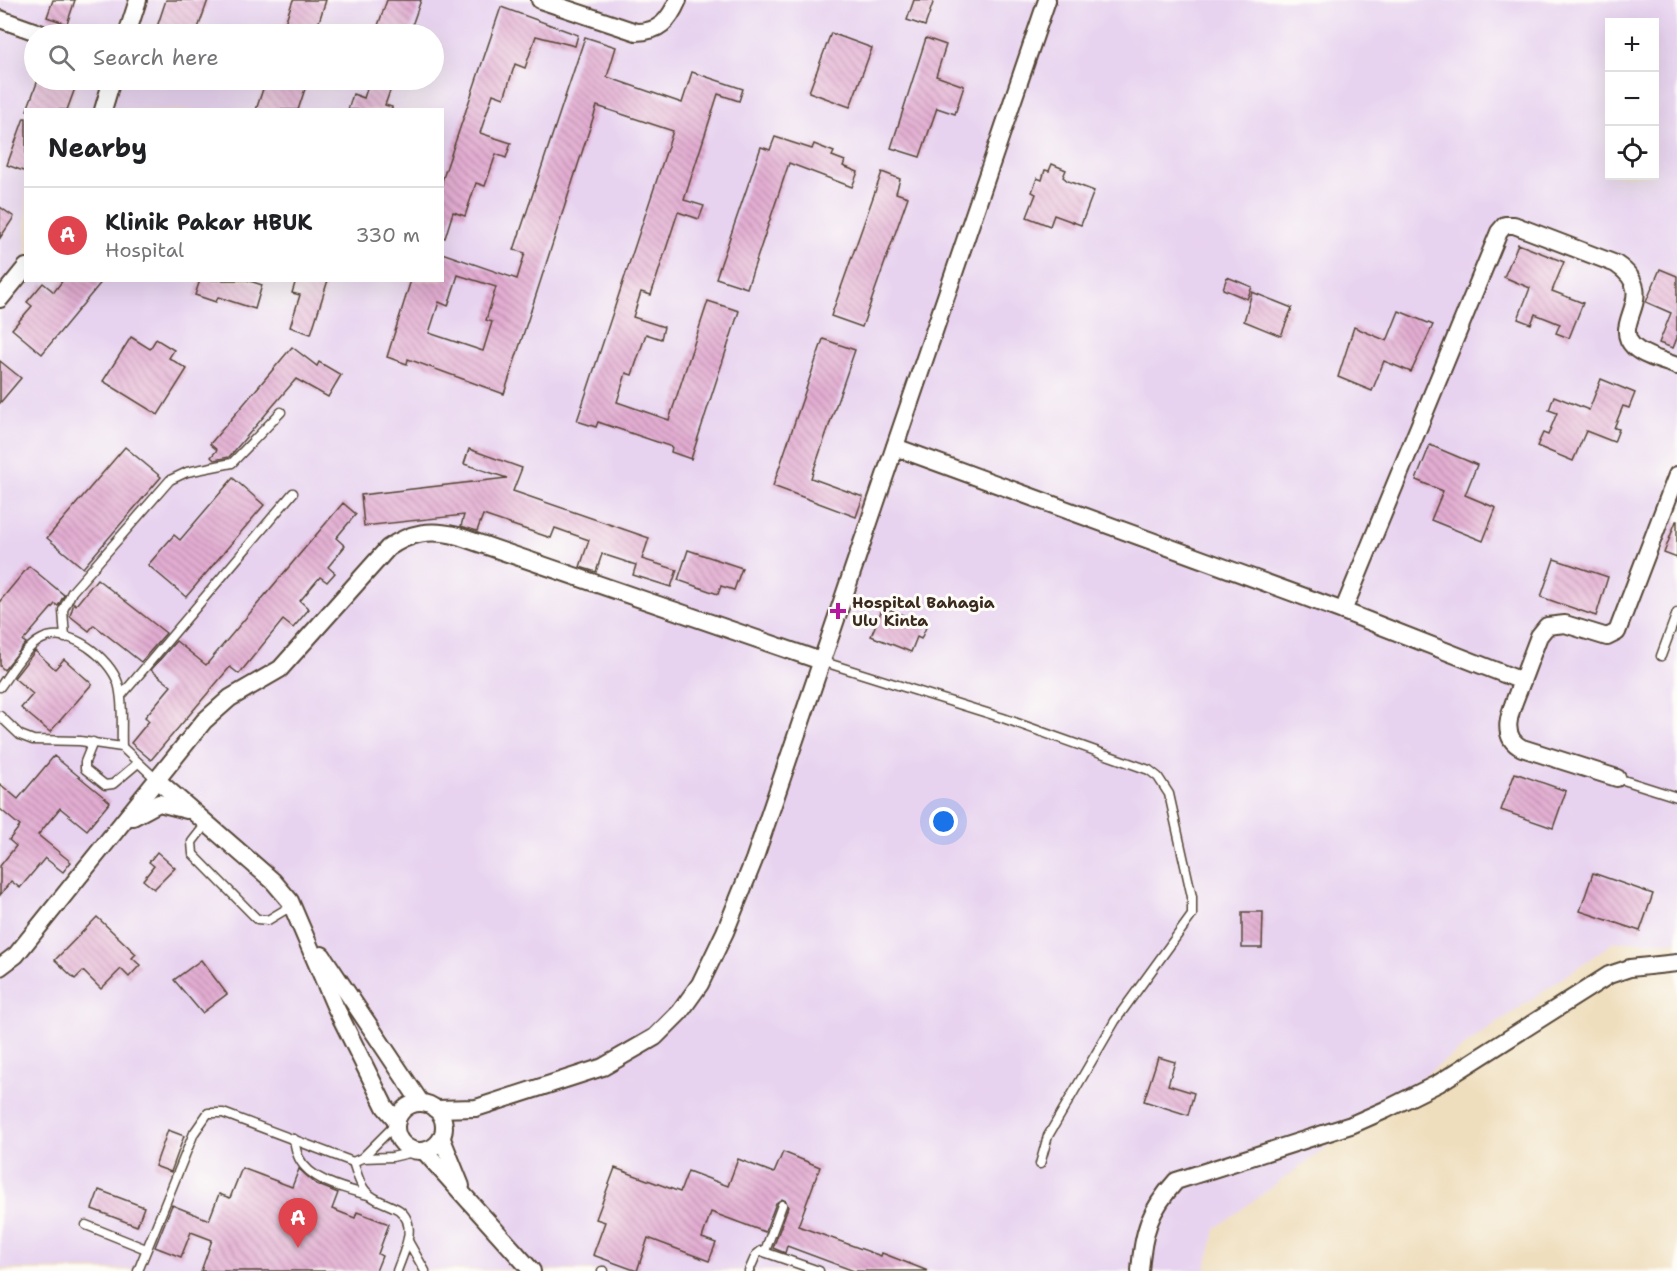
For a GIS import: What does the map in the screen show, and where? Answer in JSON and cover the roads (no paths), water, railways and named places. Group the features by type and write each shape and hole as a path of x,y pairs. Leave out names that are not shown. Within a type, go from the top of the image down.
{"street":[{"path":"130,24 138,0"},
{"path":"540,0 622,28 649,32 659,28 668,19 678,0"},
{"path":"397,1123 405,1108 428,1106 476,1108 603,1067 655,1037 680,1012 700,984 725,932 754,860 1047,0"},
{"path":"0,19 24,28"},
{"path":"104,108 109,90"},
{"path":"1343,611 1499,232 1505,225 1514,225 1617,264 1626,271 1632,278 1637,295 1627,328 1631,344 1642,353 1677,366"},
{"path":"0,299 24,269"},
{"path":"895,447 1343,611 1522,681"},
{"path":"1617,778 1516,745 1507,728 1539,636 1547,626 1559,622 1607,637 1617,632 1677,475"},
{"path":"0,967 16,955 204,721 230,698 280,669 388,548 401,539 424,532 458,536 821,661"},
{"path":"157,780 273,881 293,905 335,1006 385,1107 397,1123 401,1142 421,1151 463,1193 476,1212 532,1271"},
{"path":"123,824 159,803 168,803 200,818"},
{"path":"304,930 428,1106 444,1122 443,1135 463,1193"},
{"path":"1140,1271 1144,1234 1150,1218 1164,1194 1176,1181 1360,1121 1439,1083 1609,975 1630,968 1677,963"},
{"path":"421,1151 431,1149 443,1135 476,1108"}],"lane":[{"path":"65,638 63,610 72,592 170,480 187,472 232,463 280,412"},
{"path":"121,696 293,494"},
{"path":"1661,656 1677,614"},
{"path":"0,687 36,643 44,637 65,638 88,647 105,661 116,677 121,696 122,747"},
{"path":"821,661 1003,718 1136,764 1158,777 1168,794 1192,897 1192,915 1109,1031 1048,1136 1040,1164"},
{"path":"0,716 20,735 33,740 93,742 122,747 157,780"},
{"path":"93,742 84,765 87,772 101,784 113,784 138,763"},
{"path":"1617,778 1677,797"},
{"path":"200,818 191,850 257,919 268,920 293,905"},
{"path":"138,1271 203,1116 215,1111 357,1160 392,1157 421,1151"},
{"path":"357,1160 397,1123"},
{"path":"294,1139 299,1158 313,1173 342,1188 368,1195 404,1215 408,1222 408,1241 397,1271"},
{"path":"357,1160 358,1178 368,1195"},
{"path":"765,1251 782,1205"},
{"path":"86,1225 146,1249"},
{"path":"408,1241 425,1271"},
{"path":"749,1271 756,1255 765,1251 819,1271"}],"place":[{"name":"Hospital Bahagia Ulu Kinta","path":"838,611"},
{"name":"Klinik Pakar HBUK","path":"298,1248"}]}
